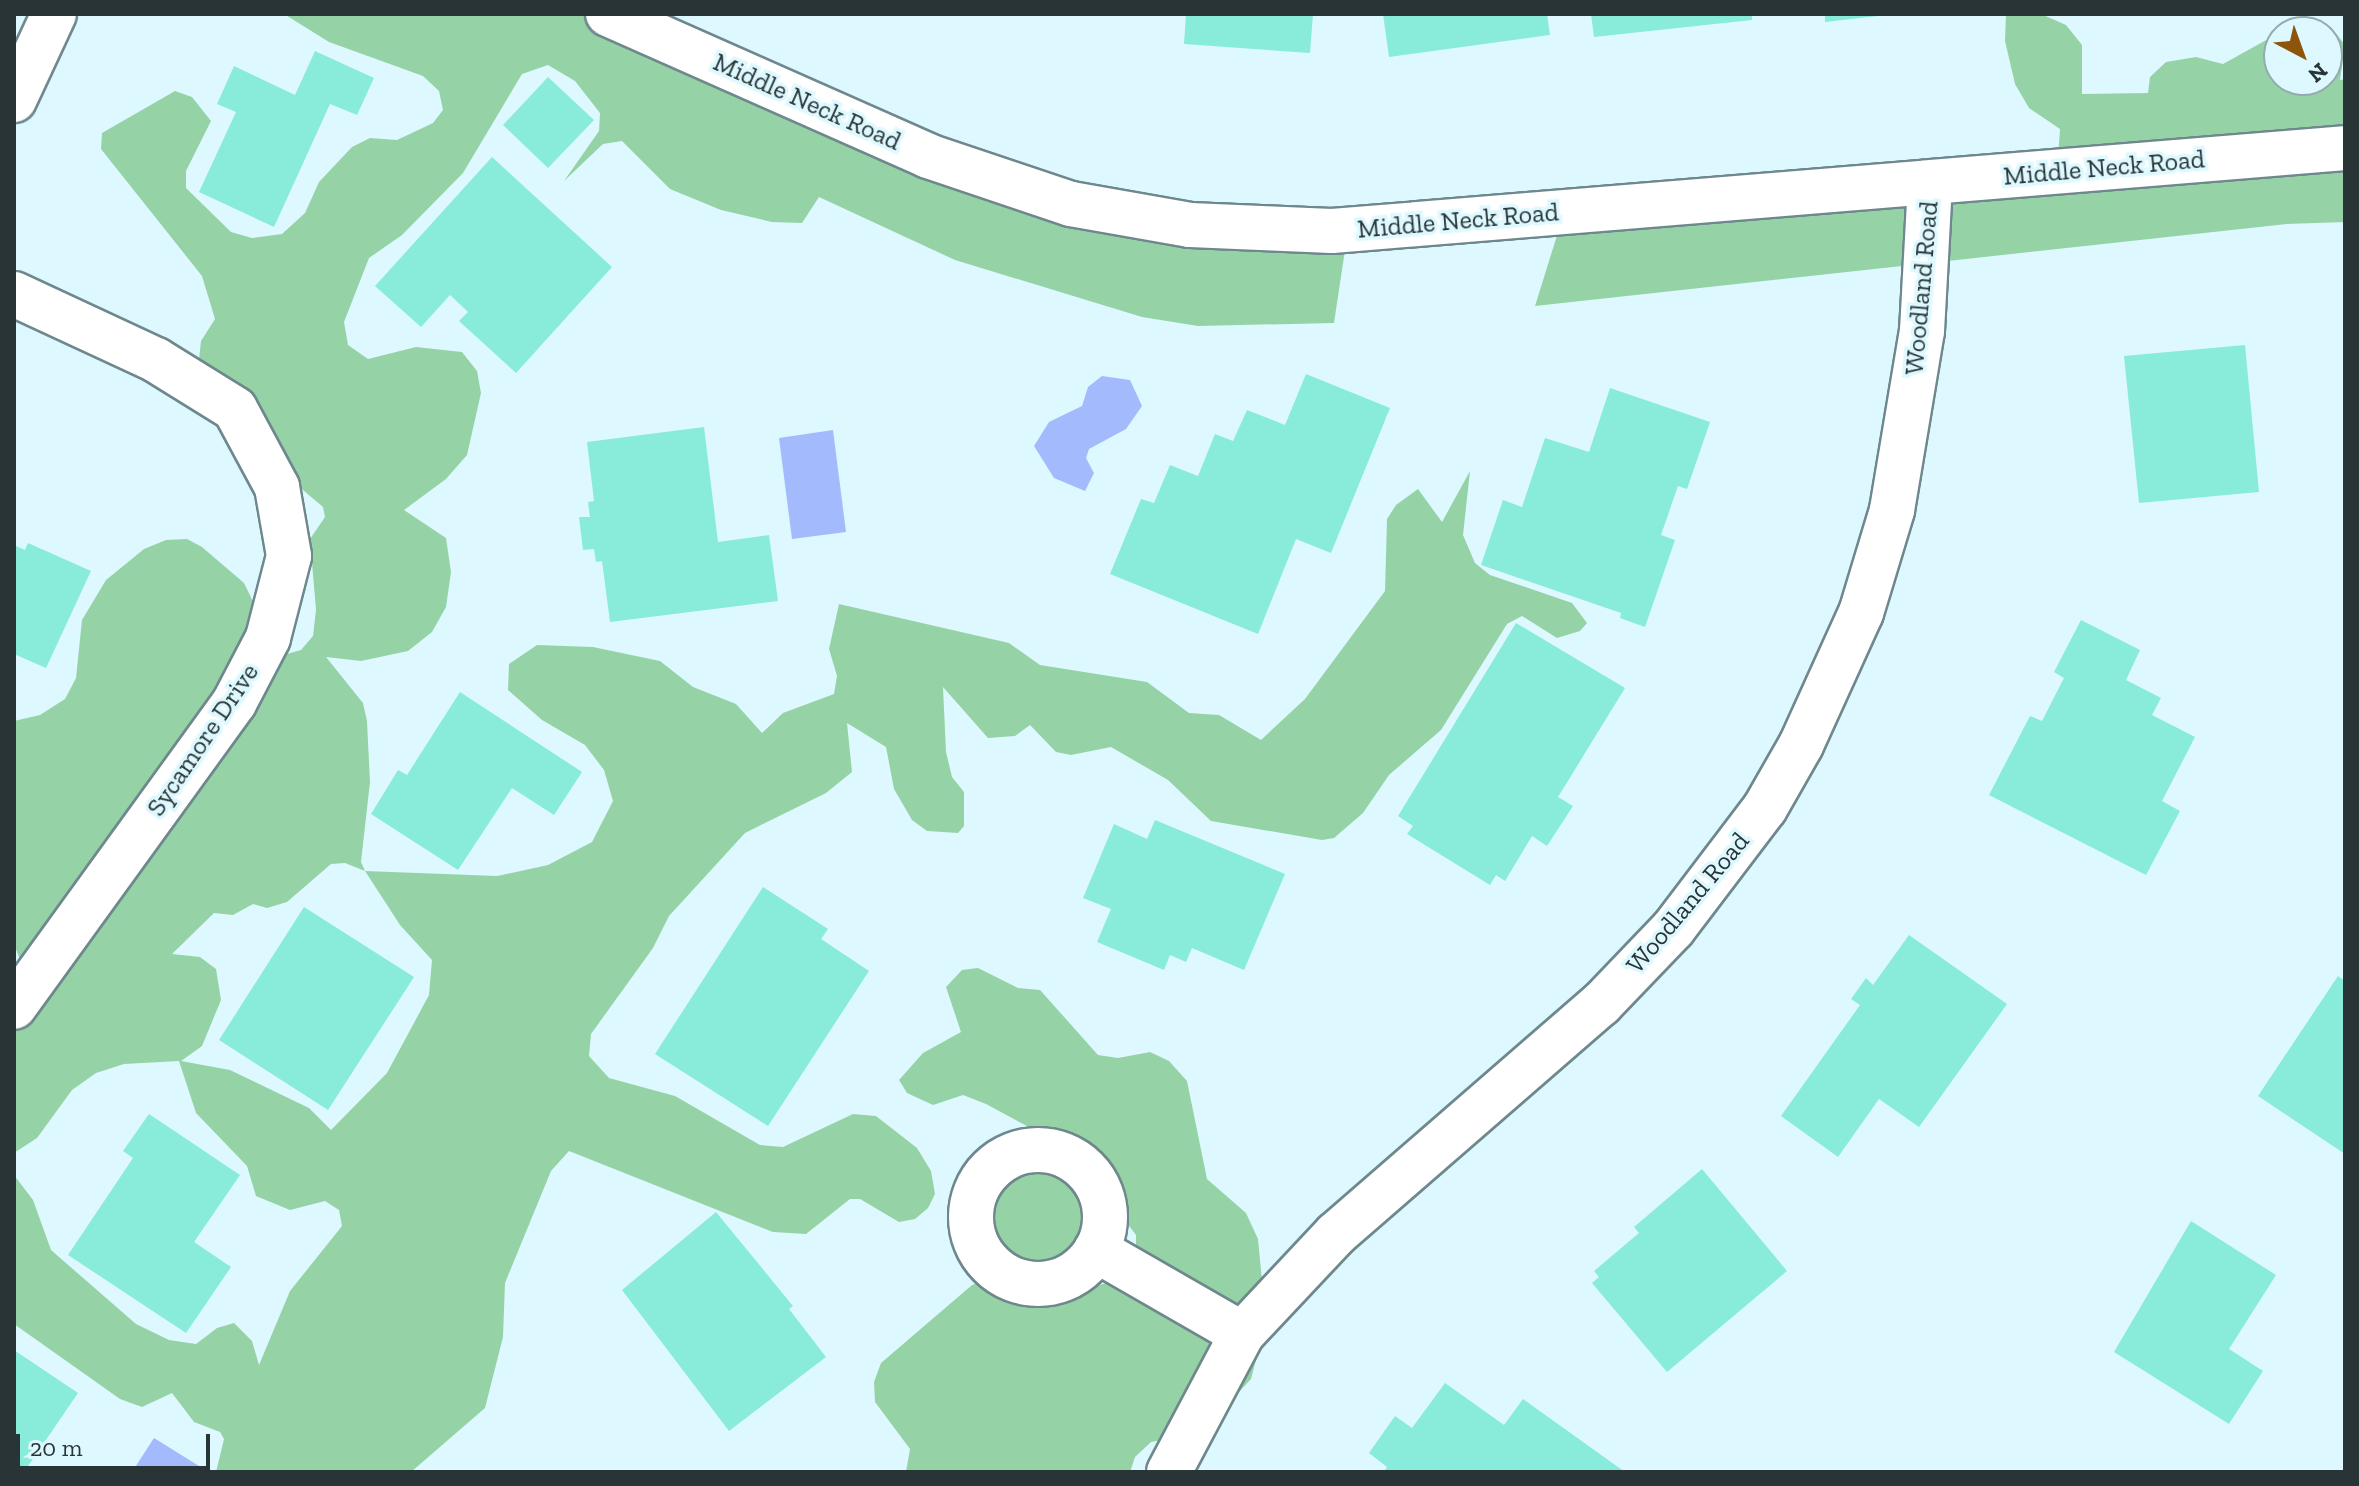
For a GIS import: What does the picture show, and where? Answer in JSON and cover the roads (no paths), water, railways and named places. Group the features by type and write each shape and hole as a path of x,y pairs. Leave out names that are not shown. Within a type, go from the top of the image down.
{"street":[{"path":"14,100 54,14"},
{"name":"Middle Neck Road","path":"608,14 928,156 1071,204 1190,225 1332,231 2345,148"},
{"name":"Woodland Road","path":"1169,1472 1242,1334 1336,1234 1601,1004 1673,929 1765,808 1801,745 1856,627 1892,510 1922,331 1930,183"},
{"name":"Sycamore Drive","path":"14,294 156,360 235,409 277,487 289,556 268,638 234,703 14,1007"},
{"path":"1096,1250 1242,1334"}],"water":[{"path":"1102,376 1130,380 1142,406 1126,429 1089,449 1086,458 1094,473 1085,491 1054,478 1034,446 1049,422 1082,406 1088,387"},
{"path":"833,430 846,532 792,539 779,438"},
{"path":"154,1438 199,1466 195,1472 132,1472"}]}
